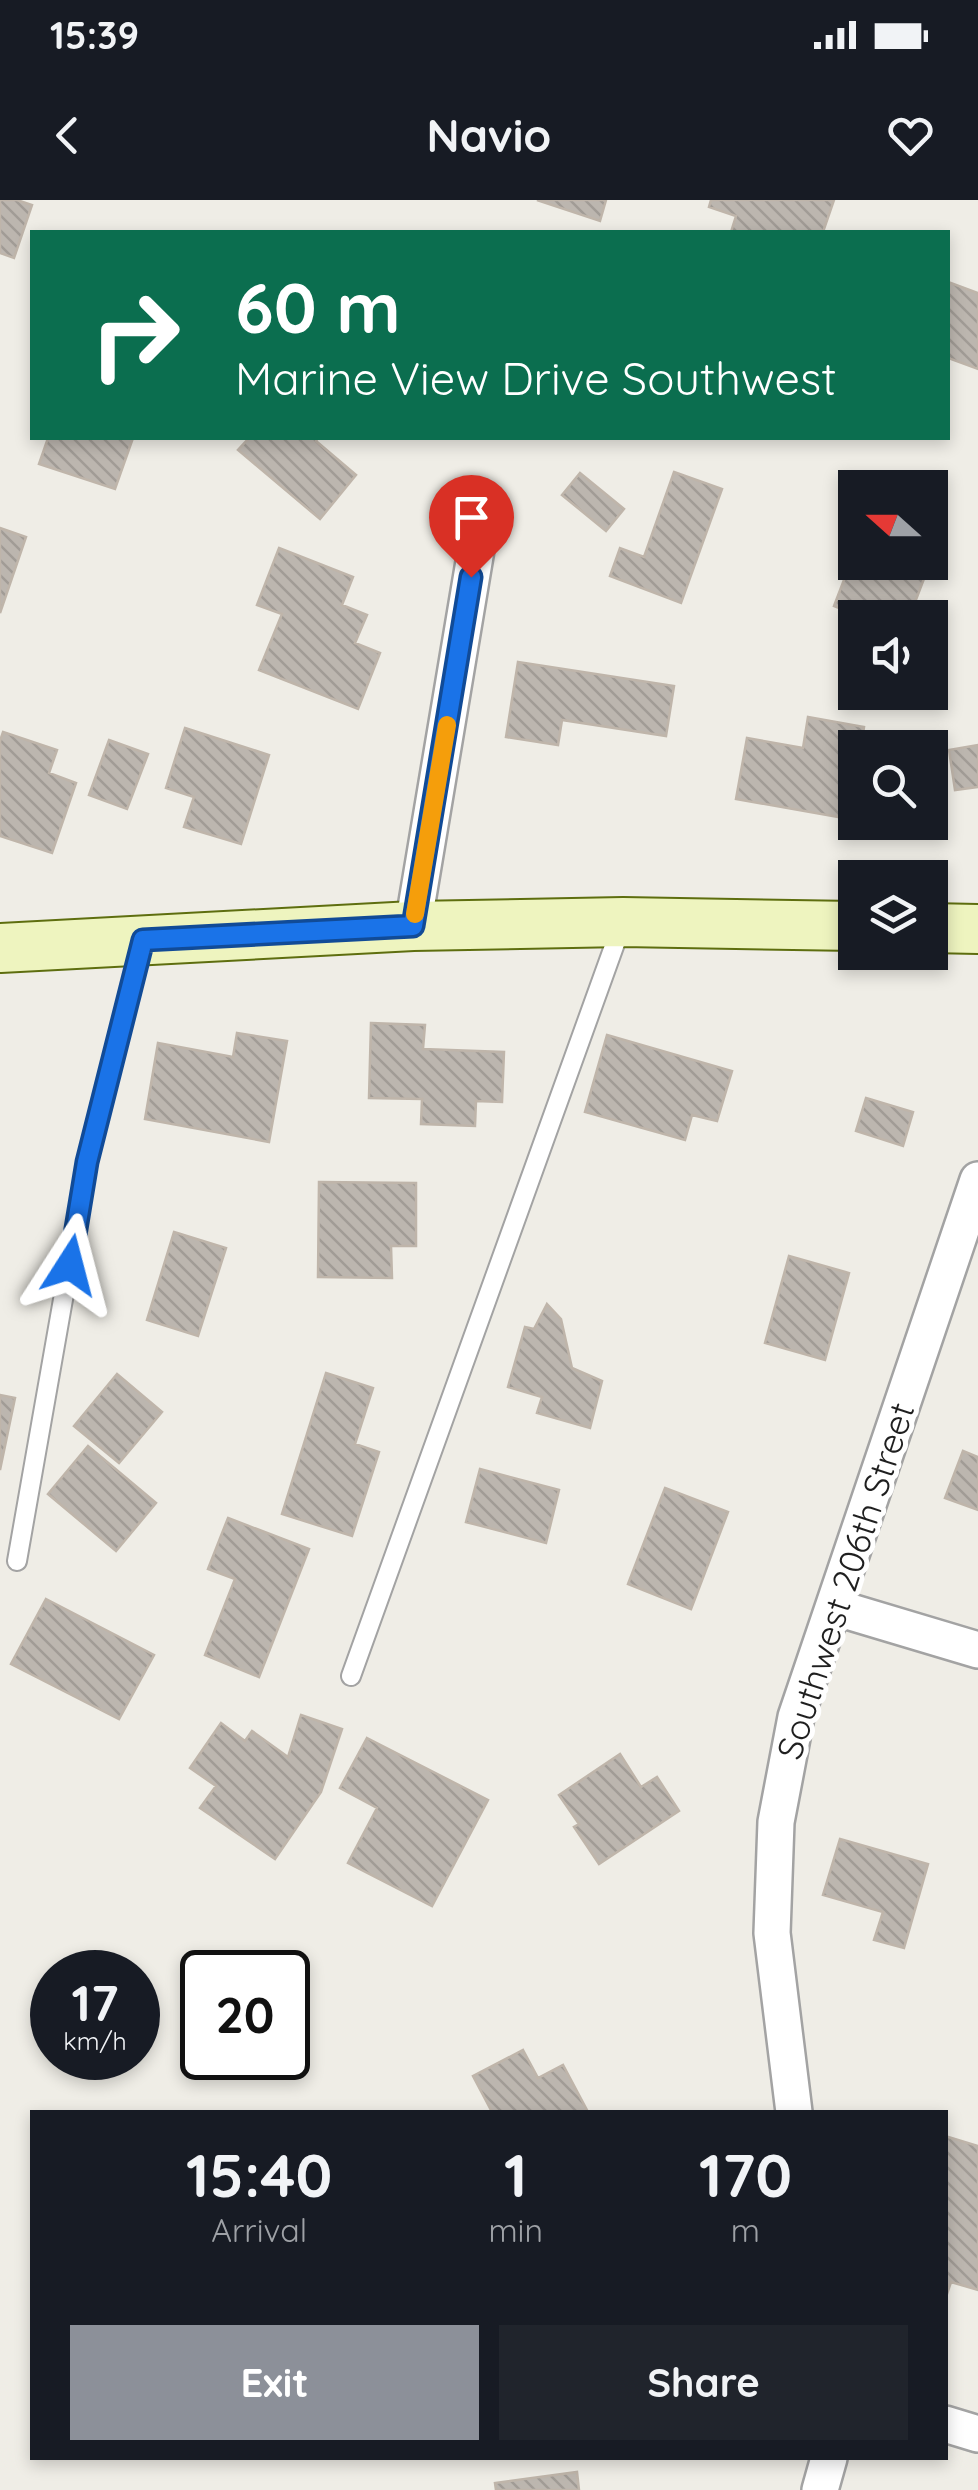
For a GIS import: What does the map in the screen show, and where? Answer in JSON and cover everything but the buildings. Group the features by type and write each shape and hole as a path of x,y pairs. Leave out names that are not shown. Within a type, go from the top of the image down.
{"street":[{"path":"413,926 478,538"},
{"path":"0,948 413,926 623,922 838,926"},
{"path":"948,928 978,929"},
{"name":"Southwest 206th Street","path":"794,2110 772,1933 776,1822 796,1717 978,1180"},
{"path":"834,1607 978,1650"},
{"path":"948,2425 978,2434"},
{"path":"820,2490 828,2460"}],"lane":[{"path":"350,1676 623,922"},
{"path":"18,1561 87,1162 143,940"}],"slow traffic":[{"path":"415,914 447,725"}],"route":[{"path":"70,1265 87,1162 143,940 413,926 471,577"}]}
